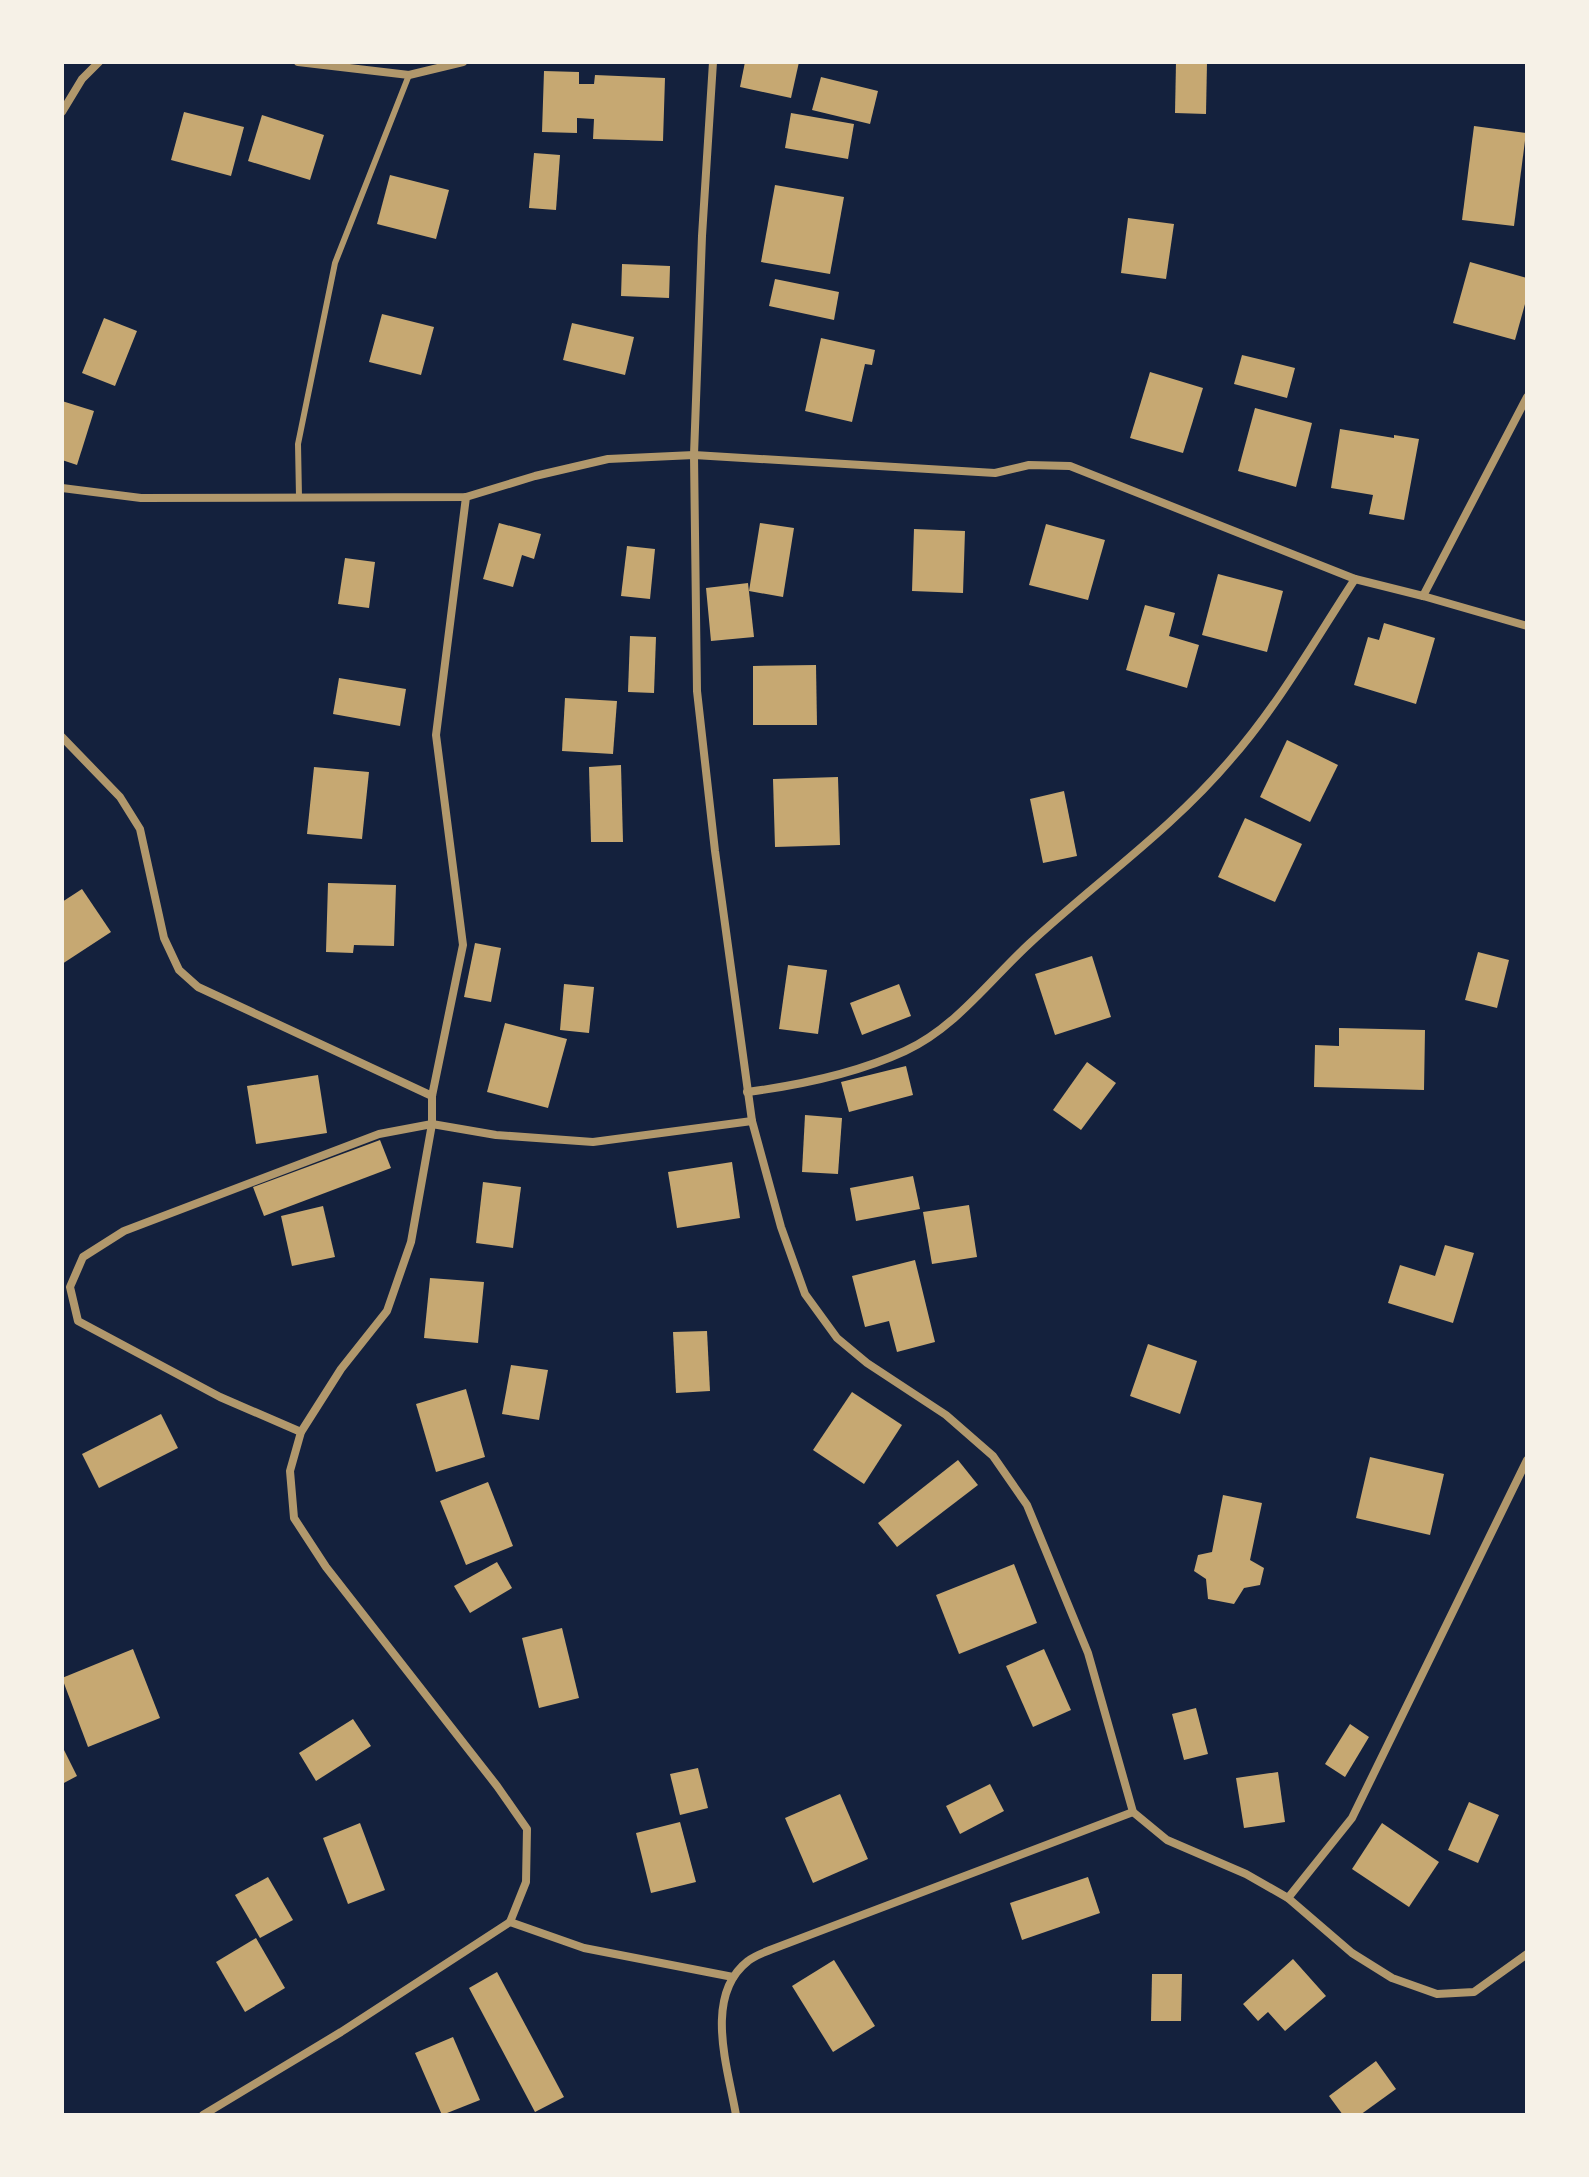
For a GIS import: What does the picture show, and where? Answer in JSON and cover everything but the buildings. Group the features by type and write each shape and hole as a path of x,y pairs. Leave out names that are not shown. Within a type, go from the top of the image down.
{"street":[{"path":"62,112 82,79 99,62"},
{"path":"298,62 409,75 463,62"},
{"path":"713,62 702,236 694,455 697,691 752,1121 781,1227 805,1294 837,1338 946,1415 993,1456 1027,1505 1088,1653 1133,1812 1167,1840 1246,1874 1288,1898 1352,1953 1392,1978 1437,1994 1474,1992 1527,1954"},
{"path":"1423,596 1527,397"},
{"path":"62,488 141,498 466,497 535,476 608,459 694,455 995,473 1029,465 1070,466 1355,579 1527,626"},
{"path":"203,2115 341,2032 510,1922 526,1882 527,1829 326,1567 294,1518 290,1471 301,1432 341,1369 387,1311 411,1242 432,1124 432,1096 463,945 436,735 466,497"},
{"path":"747,1092 840,1075 906,1050 940,1030 1030,943 1148,841 1229,762 1273,709 1355,579"},
{"path":"62,737 120,797 140,829 164,938 179,970 198,987 432,1096"},
{"path":"301,1432 220,1397 78,1321 70,1287 83,1257 124,1231 379,1134 432,1124 510,1137 593,1142 752,1121"},
{"path":"1288,1898 1352,1818 1527,1460"},
{"path":"736,2115 722,2001 733,1977 748,1961 1133,1812"},
{"path":"510,1922 584,1948 733,1977"}],"lane":[{"path":"299,497 298,444 335,263 409,75"}]}
